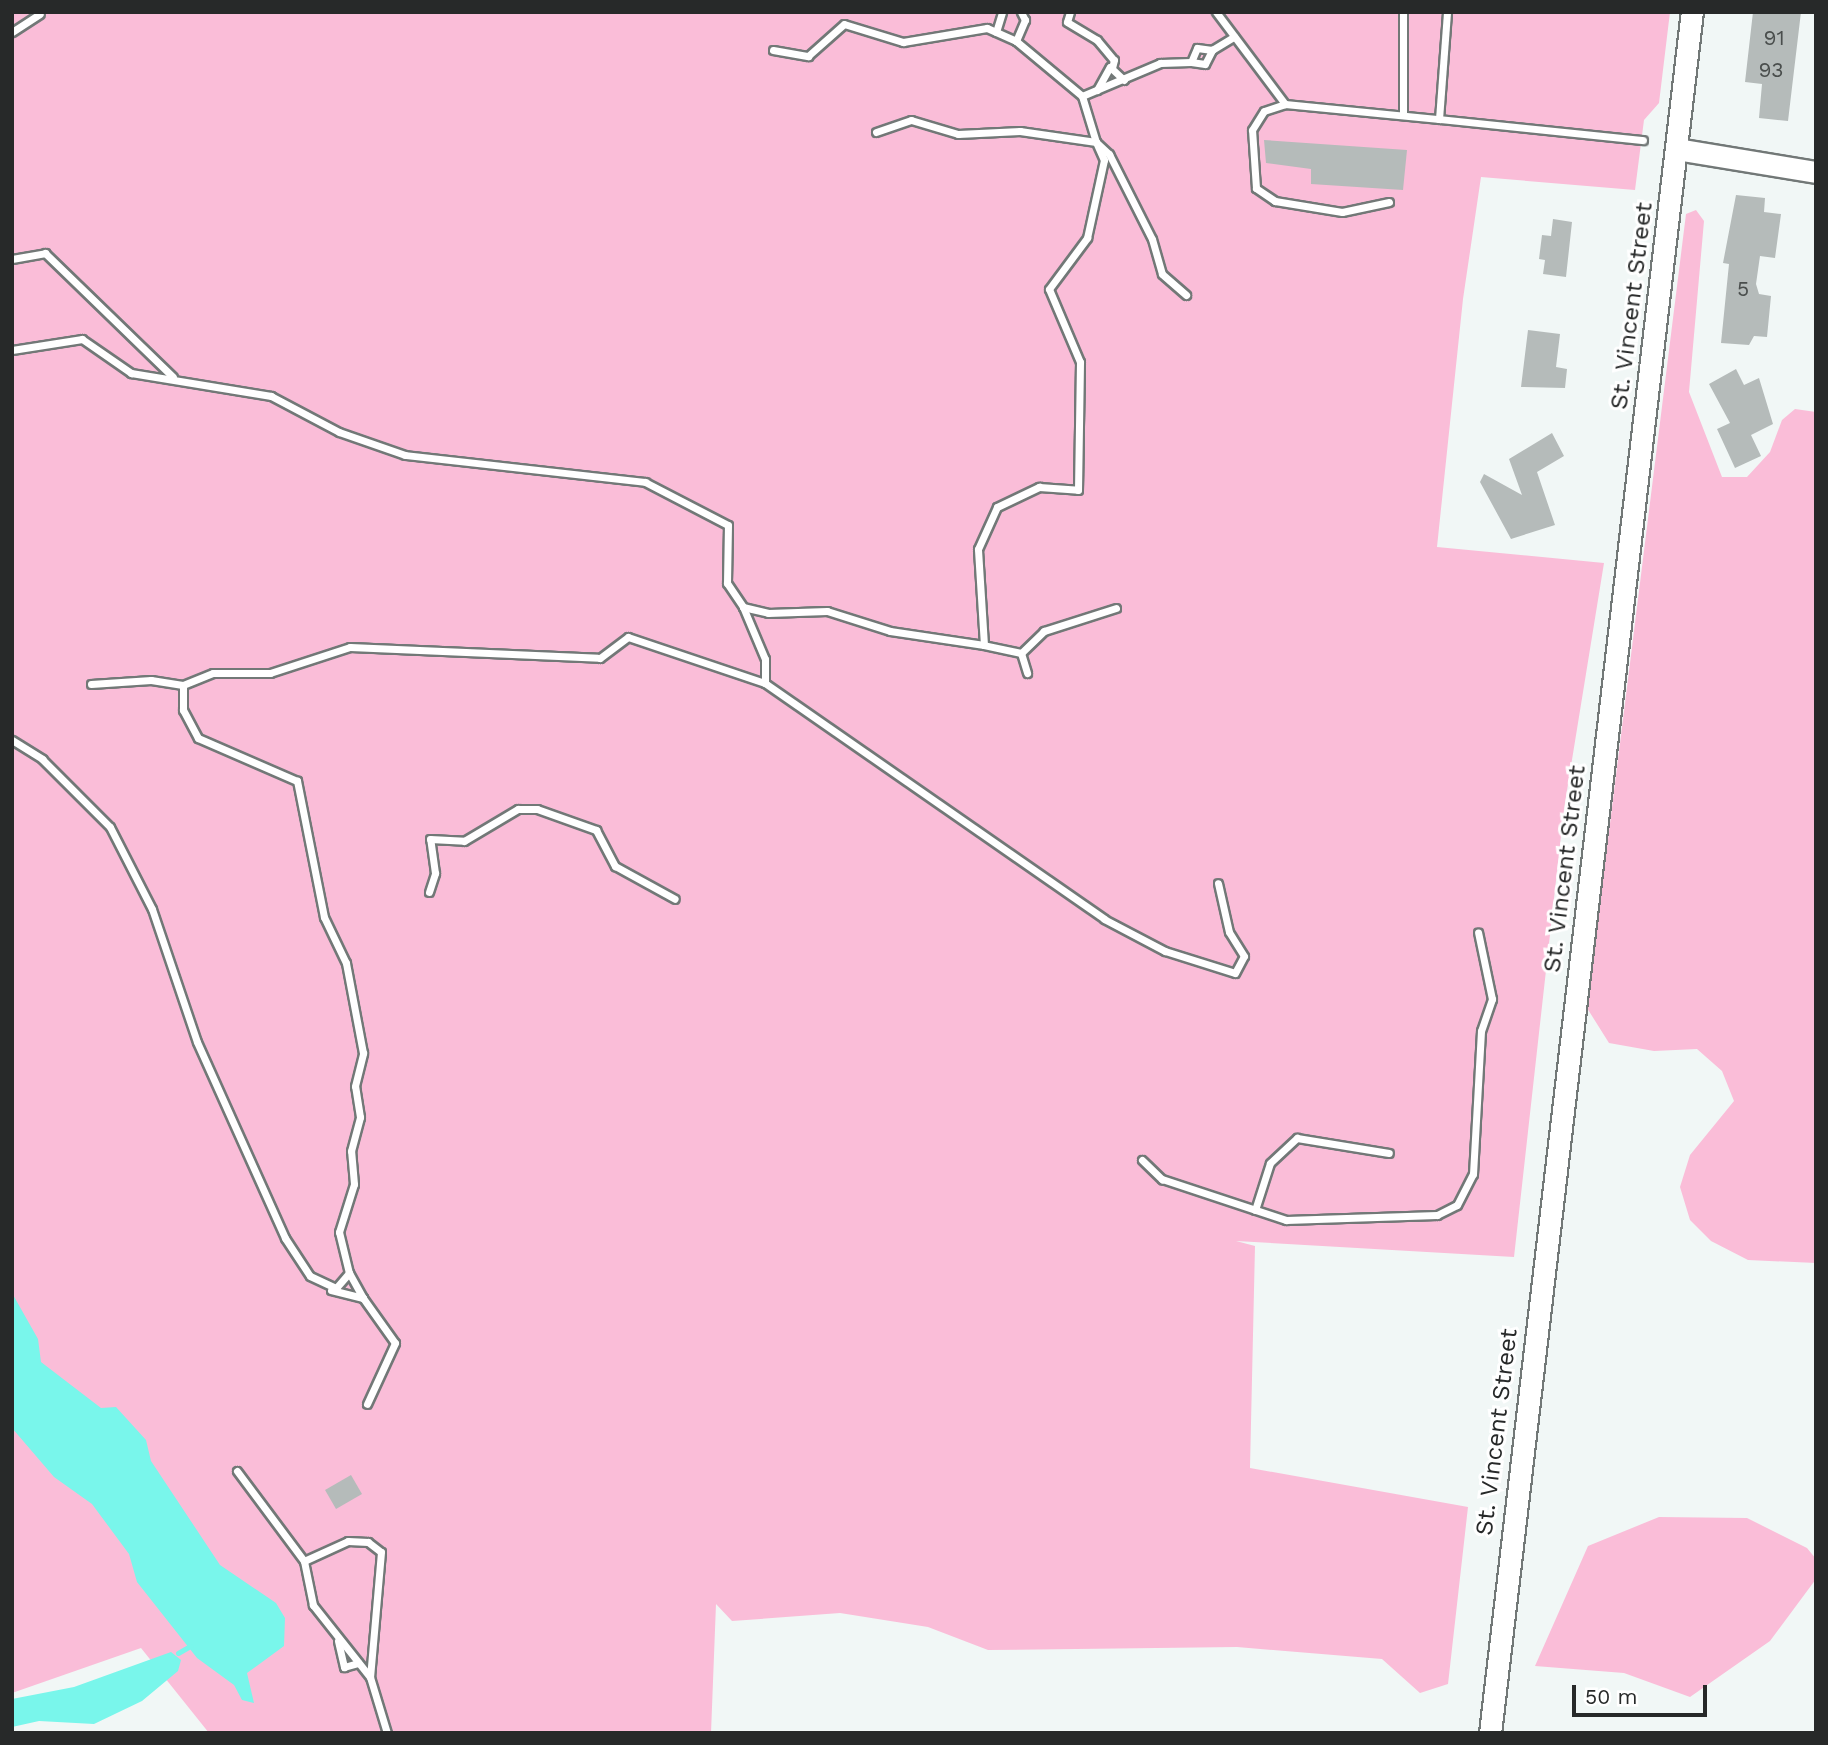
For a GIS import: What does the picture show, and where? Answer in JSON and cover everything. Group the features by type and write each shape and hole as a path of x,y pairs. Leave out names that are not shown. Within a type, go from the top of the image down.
{"street":[{"name":"St. Vincent Street","path":"1490,1733 1692,12"},
{"path":"1677,149 1816,172"}],"lane":[{"path":"996,32 1002,12"},
{"path":"1016,41 1025,20 1021,12"},
{"path":"1070,12 1067,22 1097,40 1114,61 1097,90"},
{"path":"1216,12 1284,104"},
{"path":"1403,12 1404,115"},
{"path":"1439,119 1447,12"},
{"path":"12,32 40,14"},
{"path":"773,50 808,56 844,24 903,42 987,28 1016,41 1082,96 1104,160 1087,238 1054,274 1049,289 1080,362 1078,490 1039,487 997,507 978,549 984,645"},
{"path":"1082,96 1160,64 1205,64 1212,50 1234,37"},
{"path":"1191,62 1197,48 1212,50"},
{"path":"1112,68 1124,80"},
{"path":"1389,202 1342,212 1275,201 1256,188 1252,130 1264,111 1284,104 1643,140"},
{"path":"876,132 911,120 958,134 1020,131 1096,142 1109,154 1152,239 1162,274 1185,295"},
{"path":"12,259 45,253 173,377"},
{"path":"12,350 82,339 131,373 173,377 271,396 338,432 405,455 645,482 727,524 727,583 743,607 765,659 765,683"},
{"path":"743,607 847,614 890,631 1021,653"},
{"path":"1021,653 1044,631 1116,608"},
{"path":"91,684 151,680 183,685 213,673 270,673 350,647 600,658 628,637 765,683 1104,919 1165,951 1235,973 1244,956 1229,932 1218,883"},
{"path":"1021,653 1027,673"},
{"path":"183,685 186,719 198,738 277,768 300,792 304,841 317,869 324,917 346,963 363,1044 355,1086 360,1117 351,1151 354,1184 339,1232 349,1273 395,1343 367,1404"},
{"path":"12,740 42,759 110,827 152,909 197,1042 285,1238 310,1276 330,1289 363,1298"},
{"path":"429,892 435,873 430,839 464,841 518,809 537,809 596,830 615,866 676,899"},
{"path":"1142,1160 1162,1179 1255,1210 1320,1222 1437,1215 1468,1191 1480,1104 1481,1031 1492,999 1478,932"},
{"path":"1255,1210 1270,1163 1297,1138 1389,1153"},
{"path":"330,1289 349,1273"},
{"path":"237,1471 303,1561 313,1605 338,1640 370,1677"},
{"path":"303,1561 348,1541 368,1542 381,1552 370,1677 387,1733"},
{"path":"338,1640 344,1667 358,1663"}],"shaded area":[{"path":"12,12 1670,12 1659,103 1644,120 1635,190 1481,177 1463,299 1437,547 1604,563 1564,809 1514,1257 1236,1241 1255,1246 1250,1468 1468,1507 1448,1684 1420,1693 1382,1659 1237,1647 988,1650 928,1627 840,1613 732,1621 716,1604 711,1733 209,1733 141,1648 12,1693"},
{"path":"1696,210 1704,221 1689,392 1722,477 1747,477 1770,452 1782,420 1795,409 1816,412 1816,1263 1748,1260 1711,1241 1690,1220 1680,1187 1690,1155 1734,1101 1722,1071 1697,1049 1654,1051 1609,1043 1587,1008 1686,214"},
{"path":"1659,1517 1747,1518 1807,1548 1816,1559 1816,1579 1770,1641 1690,1697 1624,1673 1535,1666 1588,1546"}],"water":[{"path":"12,1293 38,1339 41,1362 101,1408 116,1407 146,1440 151,1461 220,1565 276,1603 285,1618 284,1646 247,1673 254,1703 242,1700 234,1685 197,1658 137,1582 129,1554 92,1504 54,1477 12,1428"},
{"path":"171,1652 181,1660 178,1671 142,1701 94,1724 39,1721 12,1727 12,1699 74,1687"}],"building":[{"path":"1753,12 1801,12 1788,121 1759,118 1762,84 1745,82"},
{"path":"1264,140 1407,150 1403,190 1311,184 1311,169 1266,163"},
{"path":"1736,195 1765,198 1764,212 1781,214 1775,258 1760,256 1756,284 1759,294 1771,296 1767,337 1754,336 1749,345 1721,343 1729,264 1723,263"},
{"path":"1553,219 1572,222 1566,277 1543,274 1545,260 1539,259 1542,235 1551,236"},
{"path":"1528,330 1560,334 1556,367 1567,369 1565,388 1521,387"},
{"path":"1736,369 1744,385 1759,378 1773,424 1751,435 1761,456 1735,468 1717,429 1730,423 1709,384"},
{"path":"1552,433 1564,456 1537,472 1555,525 1511,539 1480,482 1484,474 1522,495 1509,459"},
{"path":"351,1475 362,1494 336,1509 325,1490"}],"waterway":[{"path":"178,1653 190,1646"}]}
